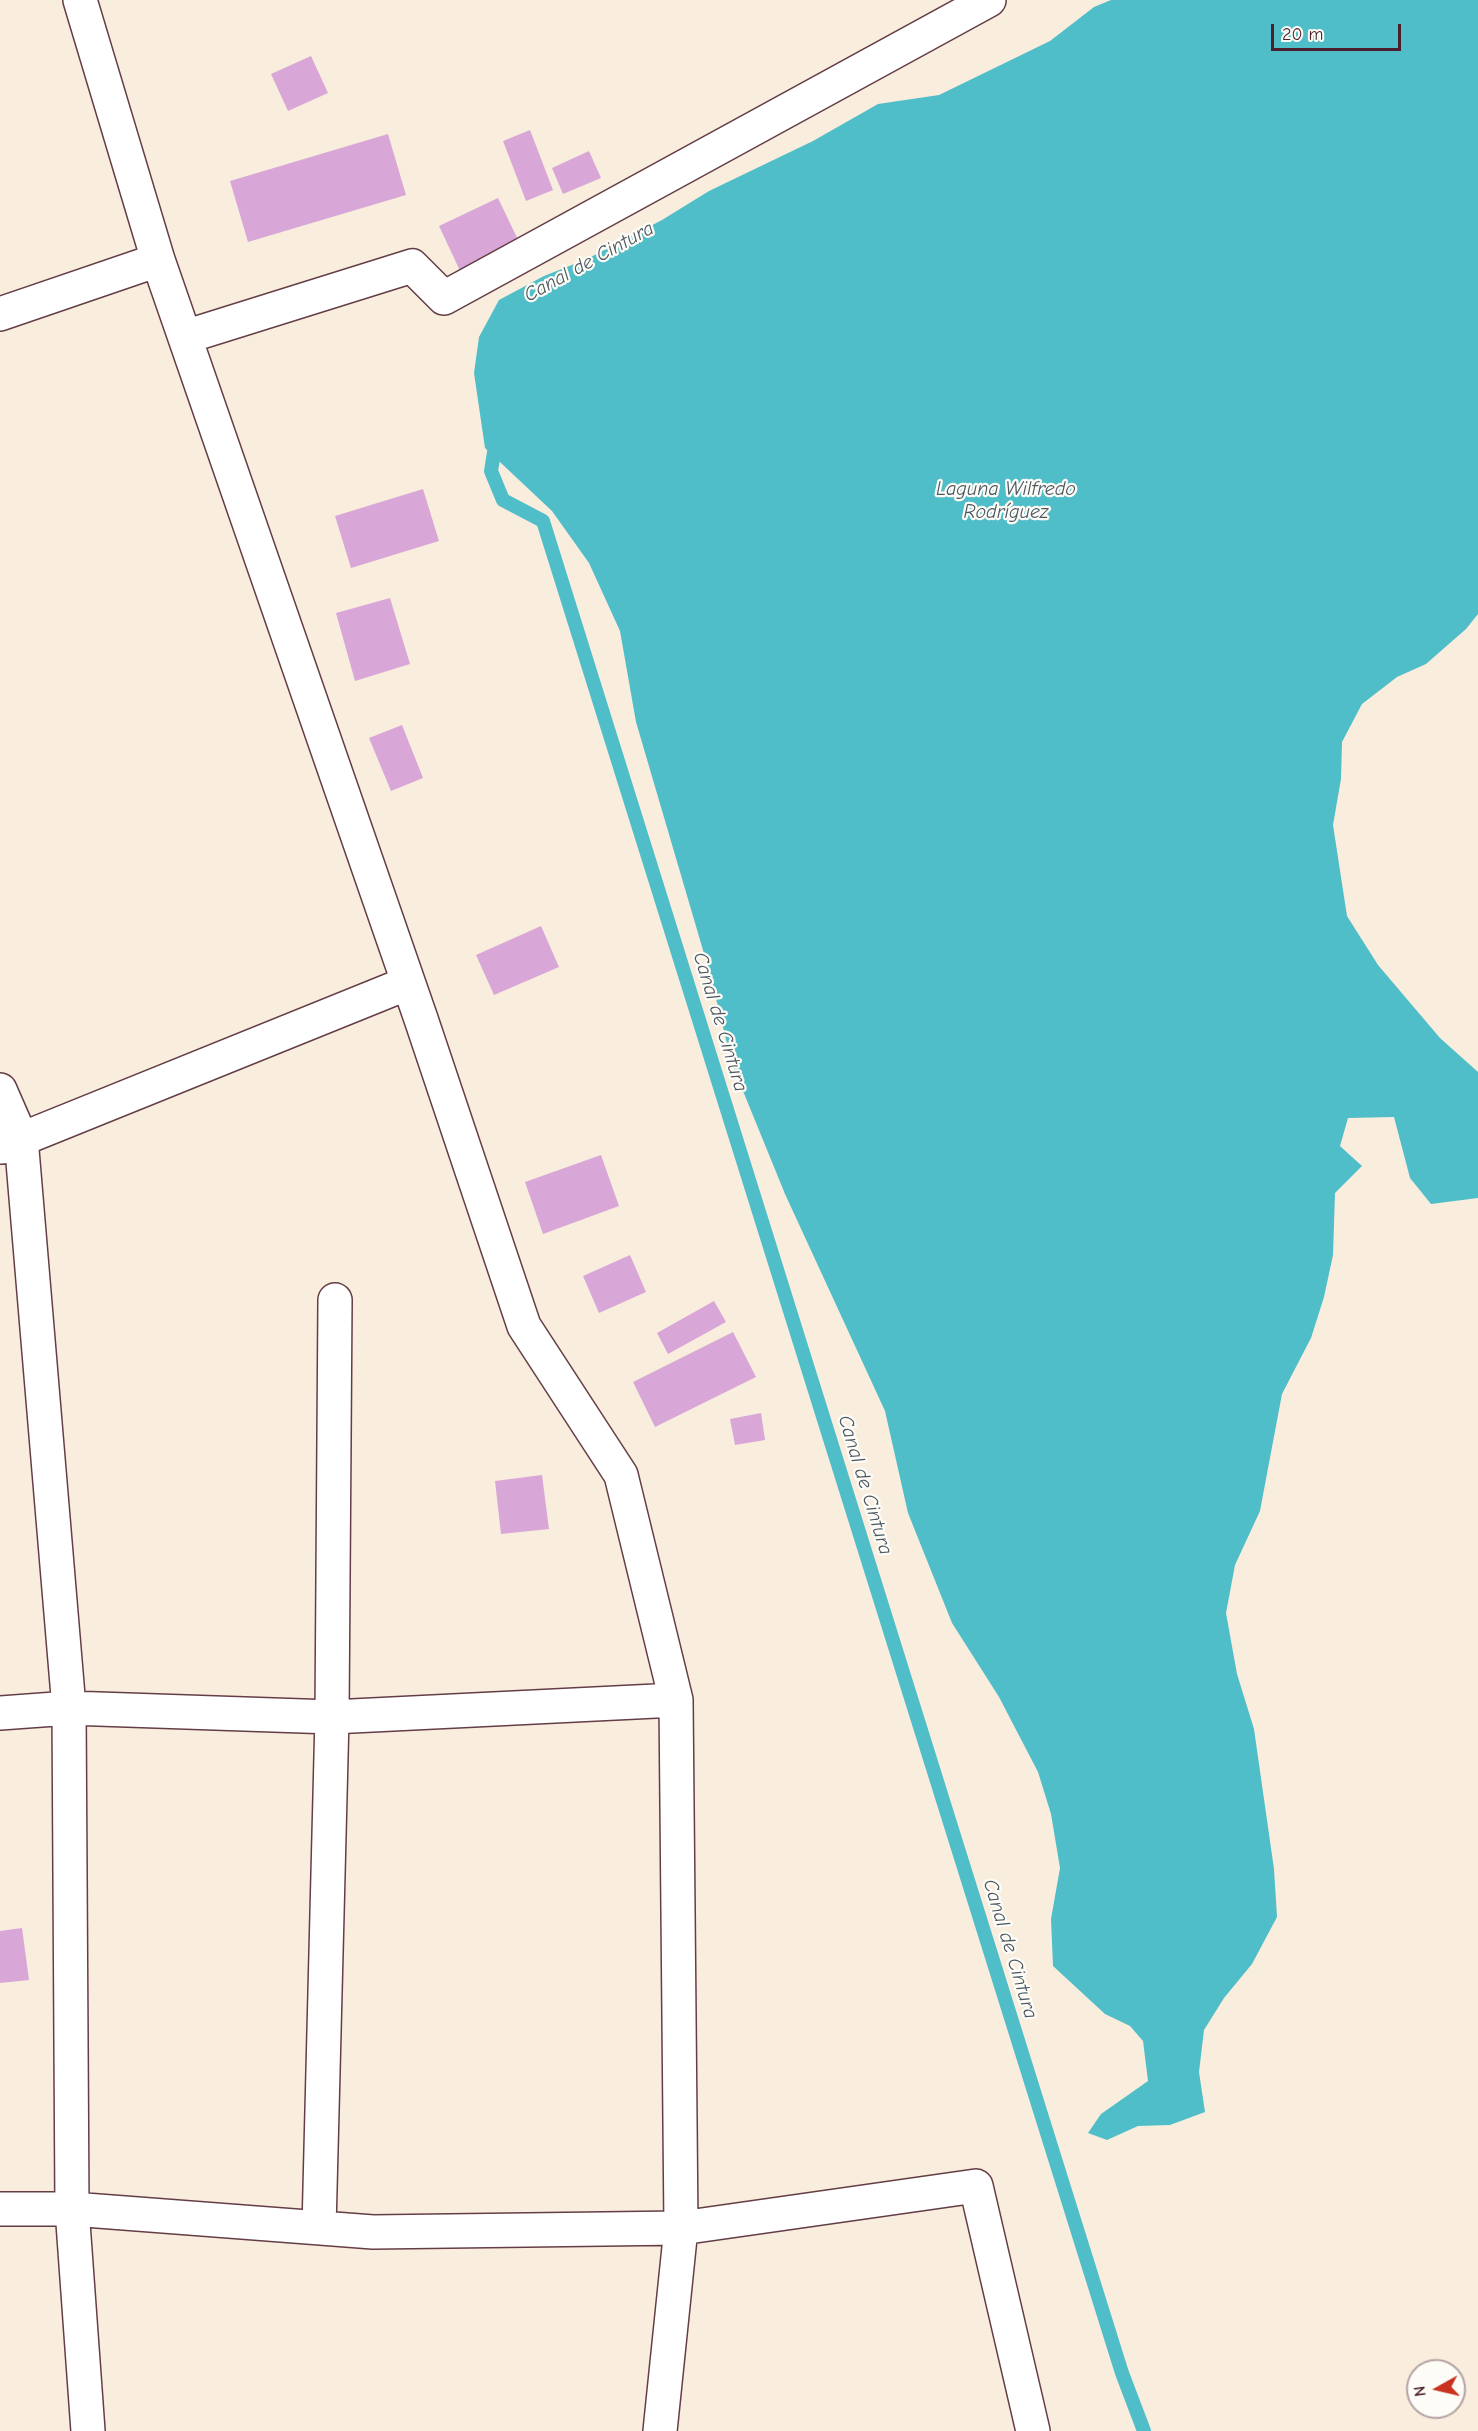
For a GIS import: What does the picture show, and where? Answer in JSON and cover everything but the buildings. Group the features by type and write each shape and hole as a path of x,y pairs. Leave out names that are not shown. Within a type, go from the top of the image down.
{"street":[{"path":"80,0 158,260 524,1326 621,1475 676,1700 681,2228 660,2431"},
{"path":"184,337 412,266 444,298 989,0"},
{"path":"0,314 158,260"},
{"path":"11,1143 408,983"},
{"path":"0,1090 11,1143 69,1708 72,2209 88,2431"},
{"path":"319,2228 332,1718 335,1300"},
{"path":"0,1713 69,1708 332,1718 676,1700"},
{"path":"0,2209 72,2209 373,2232 681,2228 976,2186 1033,2431"}],"water":[{"name":"Laguna Wilfredo Rodríguez","path":"1111,0 1478,0 1478,614 1466,629 1426,664 1397,677 1362,704 1342,742 1341,779 1333,825 1347,916 1378,965 1440,1038 1478,1072 1478,1198 1431,1204 1410,1178 1394,1117 1348,1118 1340,1146 1362,1166 1335,1193 1333,1255 1324,1297 1311,1338 1282,1394 1260,1511 1235,1565 1226,1613 1237,1674 1254,1729 1274,1869 1277,1917 1252,1964 1224,1998 1204,2030 1199,2072 1205,2112 1170,2125 1138,2126 1107,2140 1088,2133 1101,2114 1148,2081 1143,2041 1130,2026 1105,2014 1053,1966 1051,1919 1060,1868 1051,1814 1038,1772 999,1697 952,1623 908,1513 885,1411 785,1194 732,1064 710,974 636,722 620,631 589,563 552,511 485,448 474,373 479,337 499,300 544,276 587,259 662,220 709,191 813,141 878,104 939,95 1050,41 1094,7"}],"waterway":[{"name":"Canal de Cintura","path":"496,440 491,471 503,500 543,521 1122,2373 1144,2431"}]}
